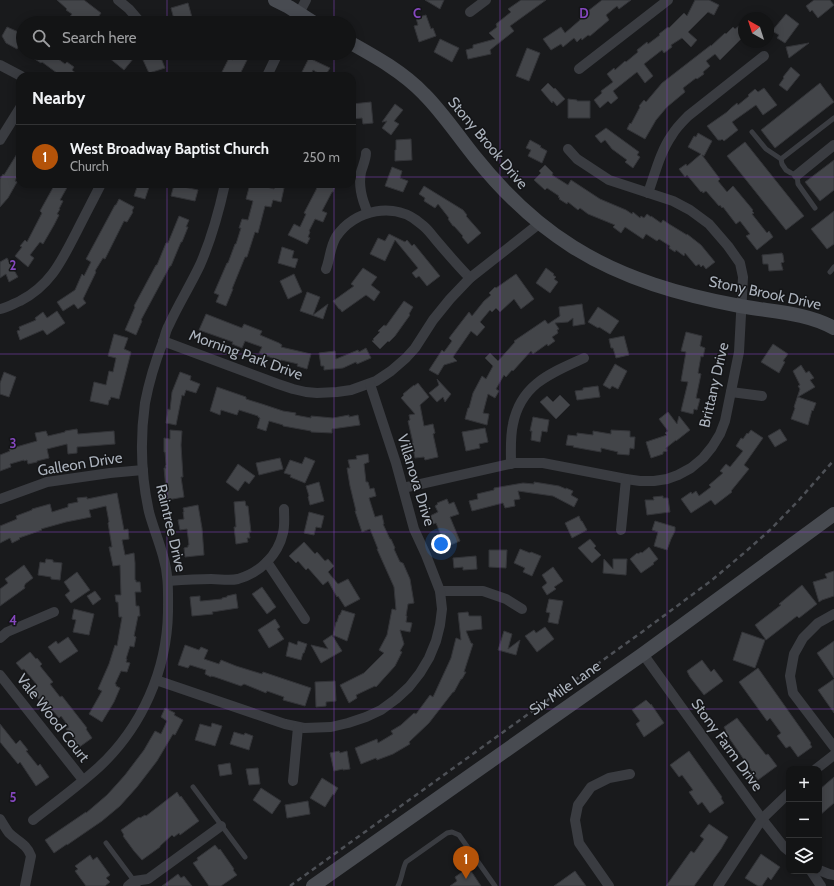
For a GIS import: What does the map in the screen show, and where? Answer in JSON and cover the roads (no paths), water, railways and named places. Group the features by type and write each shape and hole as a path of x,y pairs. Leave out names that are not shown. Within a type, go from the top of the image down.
{"street":[{"path":"118,0 135,16"},
{"path":"275,0 289,8 295,16"},
{"path":"298,16 306,0"},
{"path":"470,12 486,0"},
{"path":"579,69 668,0"},
{"name":"Stony Brook Drive","path":"356,46 399,72 423,92 475,158 516,203 540,223 593,259 640,280 682,293 741,306 792,314 825,323 834,328"},
{"path":"648,194 664,148 678,126 688,116 764,56"},
{"path":"269,72 275,60"},
{"path":"0,65 16,73"},
{"path":"0,140 16,114"},
{"path":"797,175 834,145"},
{"name":"Brittany Drive","path":"403,488 511,464 543,463 640,482 667,479 691,468 703,458 720,434 725,421 739,352 743,277 740,263 709,224 690,210 673,201 648,194 610,180 577,159 568,149"},
{"path":"366,153 366,158 360,175 360,183 363,201 368,213"},
{"path":"0,309 25,298 49,279 67,250 99,188"},
{"name":"Raintree Drive","path":"33,820 100,766 115,750 141,713 151,694 156,680 167,633 168,581 163,556 149,513 142,470 143,421 151,378 163,341 169,324 200,264 212,232 224,188"},
{"path":"326,269 330,259 331,248 337,236 349,223 368,213 389,211 401,213 414,218 421,223 470,278"},
{"name":"Morning Park Drive","path":"163,341 293,389 317,393 351,390 376,381 406,358 415,348 450,299 470,278 540,223"},
{"path":"511,464 512,424 517,410 524,398 532,388 545,377 584,358"},
{"name":"Villanova Drive","path":"156,680 286,724 304,728 332,727 348,724 381,710 396,699 420,673 429,658 436,641 440,625 442,609 440,591 414,529 396,463 370,384"},
{"path":"731,392 762,396"},
{"name":"Galleon Drive","path":"0,499 47,482 142,470"},
{"path":"621,530 626,479"},
{"path":"168,581 238,579 259,569 274,554 280,544 284,525 284,509"},
{"name":"Six Mile Lane","path":"321,884 643,654 834,514"},
{"path":"267,562 305,619"},
{"path":"440,591 483,591 506,599 522,609"},
{"path":"0,638 7,632 54,612"},
{"path":"834,614 818,623 803,638 794,654 790,676 793,692 834,747"},
{"name":"Stony Farm Drive","path":"643,654 762,819 786,849"},
{"name":"Vale Wood Court","path":"0,675 82,780"},
{"path":"293,781 298,727"},
{"path":"820,766 834,755"},
{"path":"609,886 579,843 575,820 578,805 591,787 609,778 630,774"},
{"path":"718,886 762,819 786,796"},
{"path":"0,819 9,833 25,845 31,856 25,886"},
{"path":"133,884 148,879 222,826"},
{"path":"822,871 834,876 825,886"},
{"path":"813,874 821,886"}],"lane":[{"path":"780,158 834,118"},
{"path":"752,132 766,149 780,158 786,170 797,175 798,184 815,208"},
{"path":"830,272 834,267"},
{"path":"193,787 245,857"},
{"path":"398,886 406,862 447,832 452,832 459,835 495,886"},
{"path":"106,843 133,884"}],"railway":[{"path":"290,886 712,580 770,530 834,460"}],"place":[{"name":"West Broadway Baptist Church","path":"466,879"}]}
